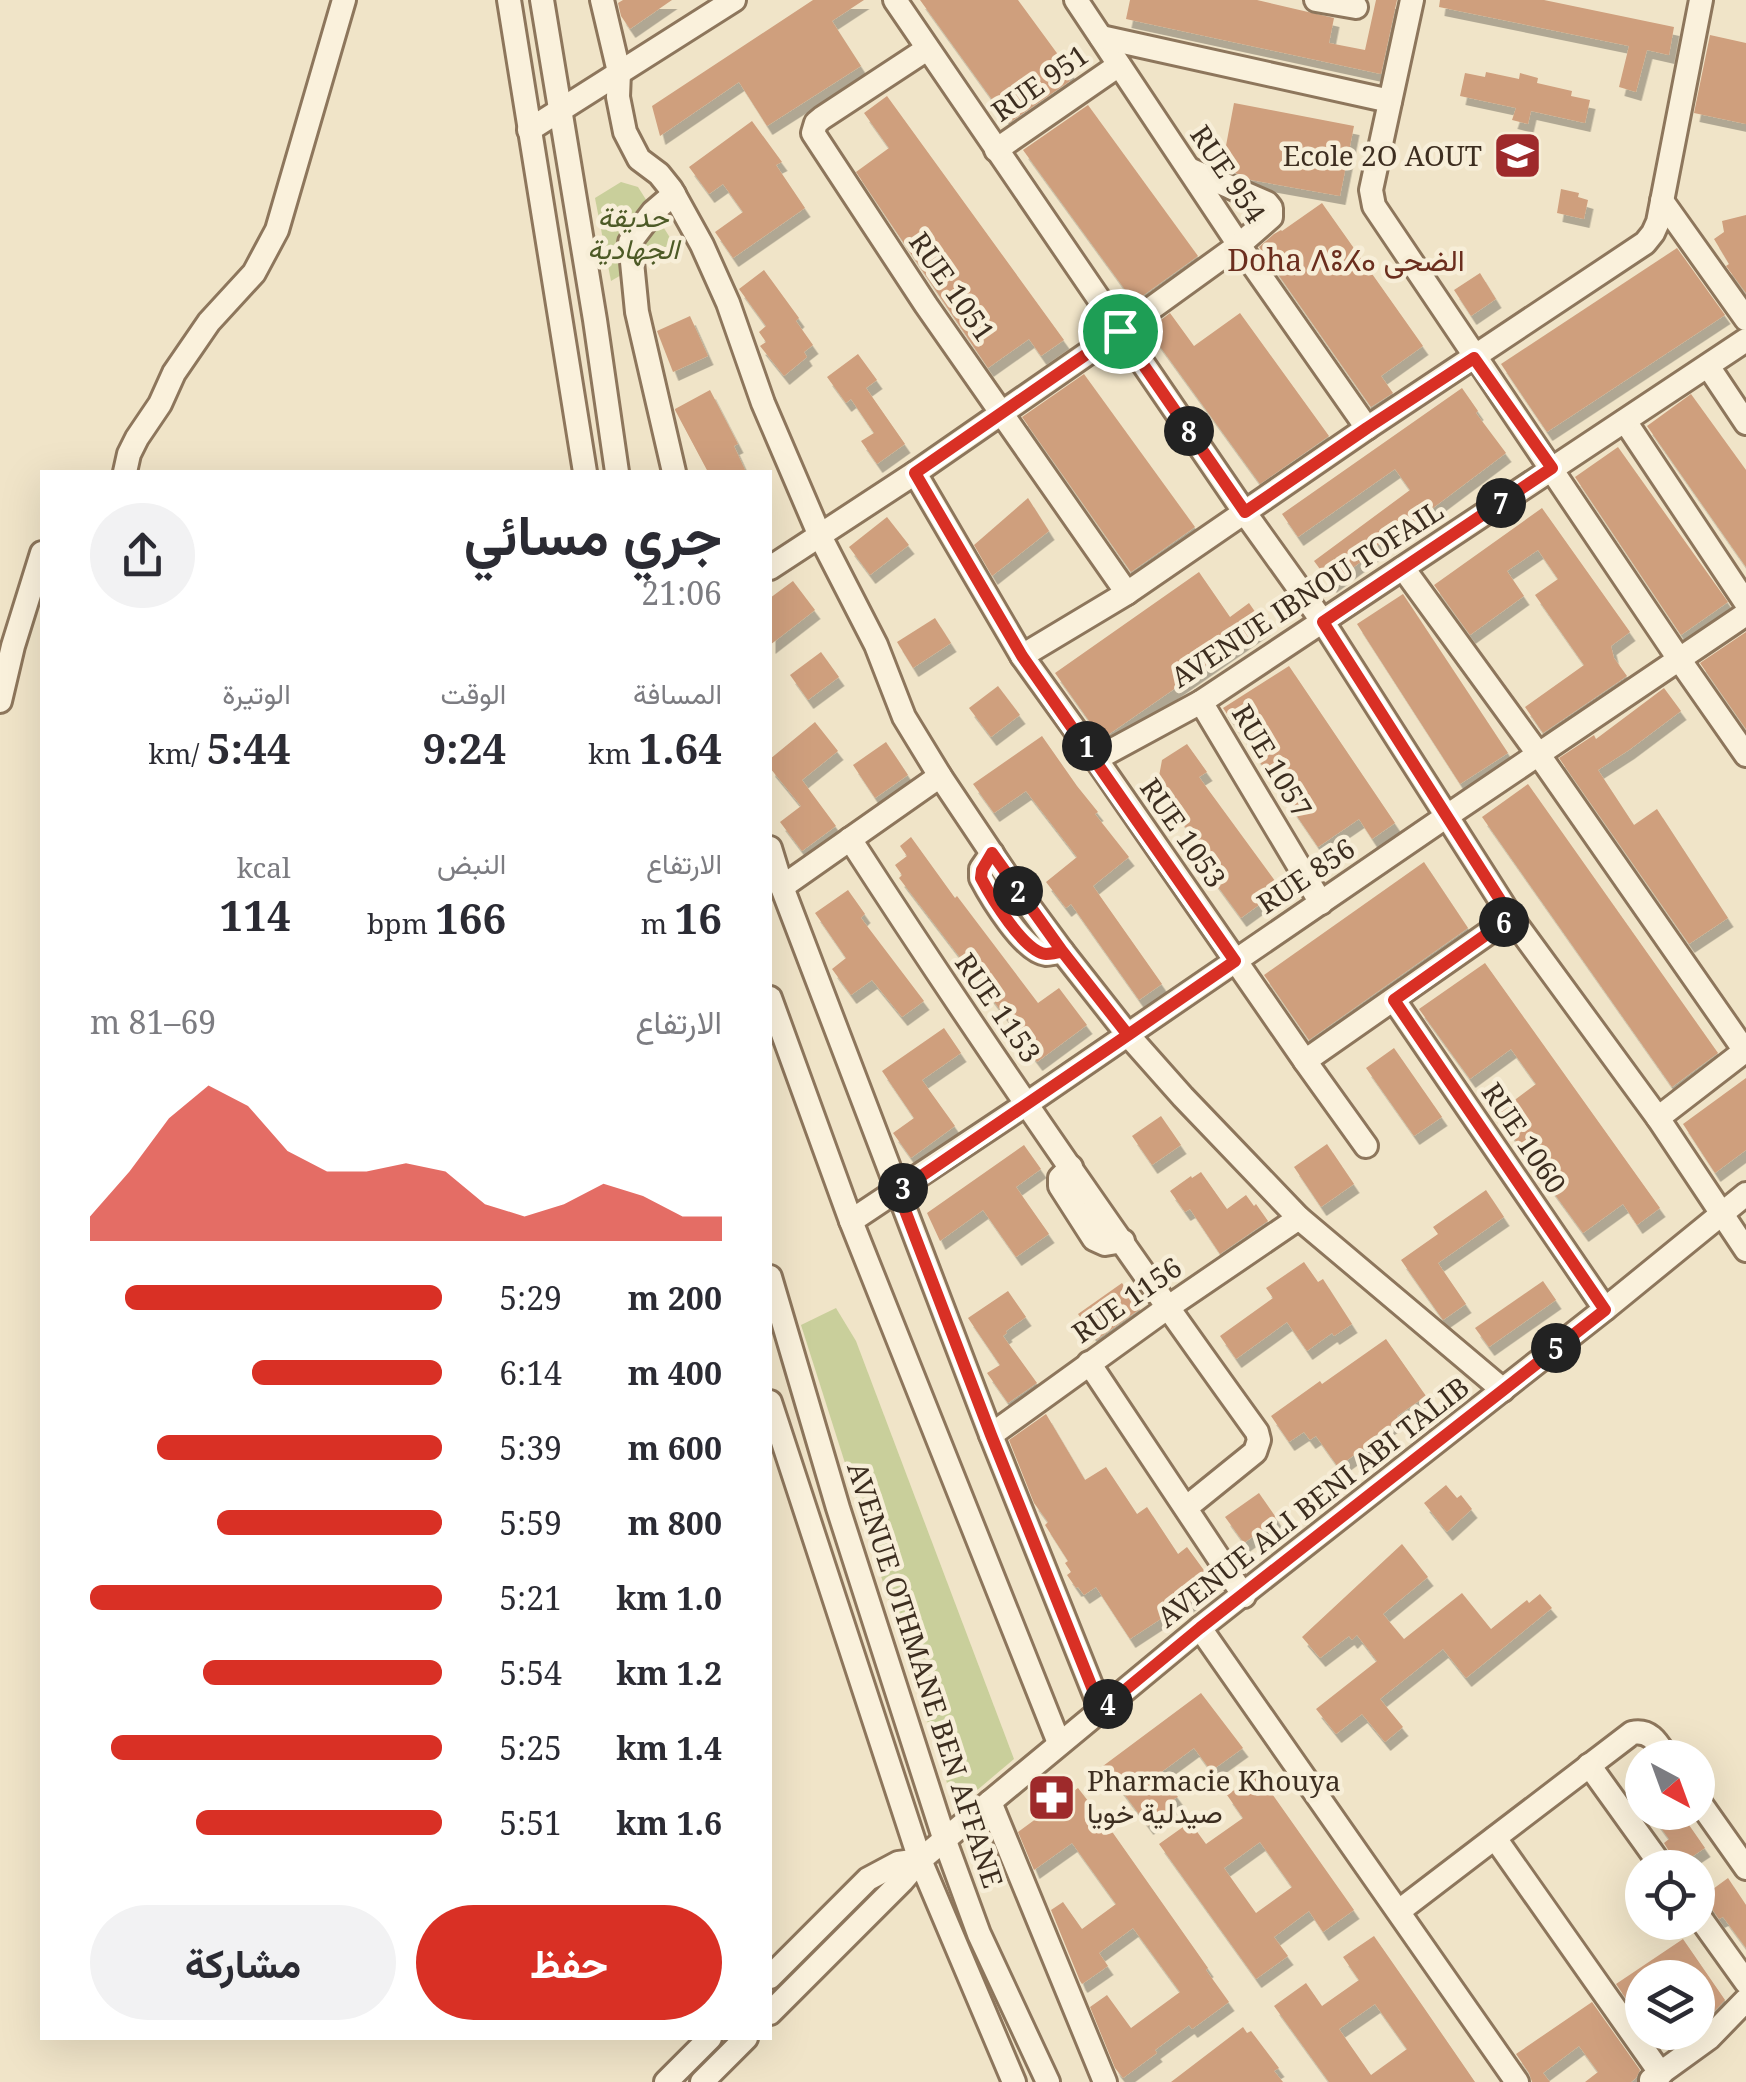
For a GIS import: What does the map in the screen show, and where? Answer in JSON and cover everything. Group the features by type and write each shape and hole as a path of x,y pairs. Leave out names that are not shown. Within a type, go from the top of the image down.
{"street":[{"path":"125,470 137,438 160,404 174,373 209,322 254,273 277,230 344,0"},
{"path":"509,0 584,470"},
{"path":"542,0 617,470"},
{"path":"602,0 618,72 625,132 639,159 659,174 674,194 702,244 728,302 763,404 820,536 876,645 904,717 940,776 1062,951 1128,1035 1226,1143 1300,1218 1503,1390"},
{"path":"529,130 734,0"},
{"path":"894,0 1323,622 1511,917 1658,1118 1746,1250"},
{"name":"RUE 954","path":"1076,0 1367,428"},
{"path":"1316,0 1356,8"},
{"path":"1412,0 1372,190 1374,206 1746,755"},
{"path":"1022,656 1128,593 1645,243 1658,222 1701,0"},
{"path":"1100,36 1390,100"},
{"name":"RUE 1051","path":"928,49 822,118 812,133 926,305 1128,593"},
{"name":"RUE 951","path":"996,150 1119,65"},
{"path":"772,567 1120,331 1266,223 1272,213 1267,203 1189,169"},
{"path":"674,194 653,212 630,242 637,312 674,470"},
{"path":"1662,201 1746,319"},
{"name":"AVENUE IBNOU TOFAIL","path":"1096,759 1201,702 1746,340"},
{"path":"1708,366 1746,423"},
{"path":"1625,421 1746,602"},
{"name":"RUE 1053","path":"915,473 1022,656 1366,1146"},
{"path":"0,701 40,559"},
{"path":"1402,568 1540,755 1746,1051 1658,1118"},
{"name":"RUE 856","path":"851,1220 1028,1104 1746,614"},
{"name":"RUE 1057","path":"1201,702 1321,903"},
{"path":"782,887 940,776"},
{"name":"RUE 1153","path":"850,839 1167,1308 1257,1432 1260,1440 1255,1452 1186,1507"},
{"path":"772,854 991,1435 1101,1710"},
{"path":"1305,1062 1511,917"},
{"name":"RUE 1060","path":"1394,1000 1605,1310"},
{"path":"772,1003 851,1220 1059,1744"},
{"name":"AVENUE ALI BENI ABI TALIB","path":"920,1860 1200,1628 1605,1310 1746,1194"},
{"name":"RUE 1156","path":"991,1435 1300,1218"},
{"name":"AVENUE OTHMANE BEN AFFANE","path":"772,1284 838,1508 945,1841 979,1934 1048,2082"},
{"path":"1089,1363 1244,1596"},
{"name":"AVENUE OTHMANE BEN AFFANE","path":"772,1408 920,1860 1014,2082"},
{"path":"1200,1628 1517,2082"},
{"path":"1399,1911 1627,1736 1638,1732 1654,1740"},
{"path":"1589,1765 1650,1850"},
{"path":"990,1802 1105,2082"},
{"path":"1715,1824 1746,1868"},
{"path":"1495,1838 1655,2078 1709,2038 1746,2000"},
{"path":"772,1975 868,1879 898,1862 920,1860"},
{"path":"772,2011 920,1860"},
{"path":"1715,1939 1746,1982"},
{"path":"666,2082 708,2040"},
{"path":"702,2082 744,2040"}],"green space":[{"name":"حديقة الجهادية","path":"621,182 638,187 674,244 611,281 595,198"},
{"path":"836,1308 856,1341 1014,1759 963,1802 953,1800 947,1783 801,1325"}],"building":[{"path":"672,0 630,29 621,16 618,3"},
{"path":"813,0 864,0 832,21 861,66 767,126 739,82 660,136 652,106"},
{"path":"920,0 1018,0 1073,75 1070,81 1009,123"},
{"path":"1130,0 1257,0 1334,18 1329,43 1365,50 1376,0 1397,0 1381,74 1126,19"},
{"path":"1440,0 1544,0 1674,27 1669,55 1647,50 1636,92 1619,87 1629,46 1439,7"},
{"path":"1710,35 1746,43 1746,124 1694,113"},
{"path":"1486,72 1519,79 1520,73 1538,78 1537,83 1572,91 1571,96 1590,100 1585,123 1531,111 1528,124 1512,120 1516,108 1460,96 1465,73 1485,77"},
{"path":"887,96 1064,340 1041,356 1029,339 988,368 856,172 889,148 864,113"},
{"path":"1234,103 1354,126 1340,196 1251,180 1222,167"},
{"path":"1088,105 1198,256 1134,302 1023,150"},
{"path":"752,121 782,162 776,165 805,208 733,258 715,232 743,212 723,184 709,194 689,167"},
{"path":"1561,189 1579,193 1578,197 1588,200 1584,219 1557,213"},
{"path":"1322,203 1423,346 1381,376 1393,393 1371,407 1259,247"},
{"path":"1746,215 1746,293 1726,266 1729,264 1714,239 1724,232 1722,221"},
{"path":"1677,248 1725,315 1547,432 1501,364"},
{"path":"764,270 799,318 796,321 813,345 804,352 807,357 784,376 760,346 766,342 759,332 766,326 739,289"},
{"path":"1480,273 1496,299 1471,316 1454,290"},
{"path":"1170,313 1194,346 1240,313 1329,436 1260,484 1148,330"},
{"path":"690,316 708,356 673,372 657,331"},
{"path":"858,354 877,380 866,388 905,444 877,464 861,441 874,433 851,399 846,403 827,377"},
{"path":"1084,374 1195,527 1131,572 1022,417"},
{"path":"1462,388 1506,453 1397,535 1376,546 1378,549 1331,584 1314,561 1410,490 1395,469 1298,537 1282,514"},
{"path":"710,390 738,444 734,446 745,470 707,470 675,409"},
{"path":"1691,394 1746,470 1746,567 1647,426"},
{"path":"1618,447 1728,602 1681,635 1575,477"},
{"path":"1028,498 1049,531 992,576 974,545"},
{"path":"1542,508 1630,632 1611,646 1627,676 1543,733 1525,707 1584,665 1535,595 1558,579 1538,550 1507,571 1524,596 1470,635 1434,585"},
{"path":"887,517 909,545 870,575 849,547"},
{"path":"1199,572 1230,617 1249,603 1265,626 1102,739 1055,673"},
{"path":"793,581 815,610 772,643 772,597"},
{"path":"1403,594 1508,753 1460,784 1357,624"},
{"path":"935,618 951,643 913,668 897,642"},
{"path":"1746,632 1746,729 1700,663"},
{"path":"821,652 839,677 808,700 790,675"},
{"path":"1289,666 1395,823 1372,839 1359,819 1318,847 1223,708"},
{"path":"998,686 1020,715 991,737 969,708"},
{"path":"1664,688 1681,711 1598,770 1634,825 1657,809 1728,918 1689,944 1559,758 1594,735 1596,739"},
{"path":"815,722 838,751 802,780 836,826 802,851 780,822 801,806 772,770 772,757"},
{"path":"1042,736 1129,857 1093,886 1162,984 1139,1000 1071,904 1066,908 1046,882 1077,857 1026,791 994,813 973,784"},
{"path":"886,742 908,775 875,798 853,765"},
{"path":"1187,744 1207,772 1199,777 1281,889 1241,918 1199,861 1206,856 1157,787 1162,760"},
{"path":"1528,784 1718,1053 1672,1087 1482,817"},
{"path":"911,837 1038,1003 1059,988 1087,1025 1037,1062 899,878 902,875 895,865 907,856 900,846"},
{"path":"1424,862 1468,928 1309,1040 1264,975"},
{"path":"848,890 865,914 861,918 924,1001 902,1017 872,980 851,995 832,969 846,958 815,913"},
{"path":"1485,963 1660,1208 1637,1225 1623,1204 1583,1233 1496,1114 1536,1084 1511,1049 1470,1079 1419,1009"},
{"path":"944,1028 961,1053 922,1080 955,1126 911,1158 893,1133 914,1118 882,1071"},
{"path":"1394,1048 1442,1117 1414,1136 1366,1068"},
{"path":"1746,1078 1746,1150 1715,1173 1683,1124"},
{"path":"1161,1116 1181,1145 1152,1165 1132,1136"},
{"path":"1327,1144 1354,1184 1321,1207 1294,1167"},
{"path":"1024,1145 1041,1169 1016,1187 1049,1234 1016,1257 983,1210 940,1241 927,1213"},
{"path":"1201,1172 1227,1209 1246,1195 1268,1221 1220,1254 1190,1209 1185,1212 1170,1191"},
{"path":"1486,1190 1504,1217 1438,1263 1466,1304 1443,1320 1401,1260 1438,1234 1433,1227"},
{"path":"1304,1262 1318,1282 1323,1279 1352,1324 1307,1351 1287,1322 1236,1359 1220,1336 1273,1298 1266,1288"},
{"path":"1543,1281 1556,1300 1489,1347 1475,1328"},
{"path":"1122,1283 1140,1309 1096,1340 1078,1314"},
{"path":"1008,1291 1026,1317 1003,1336 1037,1383 1008,1403 987,1373 1000,1365 968,1318"},
{"path":"1386,1339 1426,1396 1338,1467 1316,1436 1310,1440 1304,1432 1289,1442 1271,1416"},
{"path":"1046,1414 1085,1480 1106,1467 1137,1514 1147,1507 1178,1554 1187,1547 1214,1584 1130,1639 1096,1587 1084,1595 1067,1575 1071,1572 1065,1563 1068,1561 1034,1503 1009,1440"},
{"path":"1446,1485 1472,1509 1447,1532 1424,1503"},
{"path":"1259,1493 1277,1519 1244,1543 1225,1517"},
{"path":"1402,1544 1428,1577 1383,1614 1404,1639 1462,1593 1491,1629 1540,1594 1552,1608 1466,1678 1443,1649 1380,1699 1403,1727 1385,1742 1362,1714 1336,1734 1316,1709 1377,1661 1357,1635 1352,1640 1349,1636 1320,1658 1302,1637"},
{"path":"1201,1693 1243,1748 1211,1771 1194,1748 1160,1773 1178,1797 1148,1826 1103,1766"},
{"path":"1258,1774 1354,1910 1323,1932 1309,1911 1274,1937 1288,1956 1256,1979 1159,1844 1190,1822 1206,1844 1243,1818 1227,1795","holes":["1260,1842 1292,1887 1256,1913 1224,1868"]},
{"path":"1078,1788 1229,2002 1192,2029 1189,2025 1123,2078 1115,2068 1090,2007 1107,1995 1131,2028 1180,1992 1133,1928 1099,1953 1108,1966 1082,1984 1080,1981 1051,1910 1063,1902 1082,1929 1116,1904 1072,1843 1034,1870 1018,1832"},
{"path":"1662,1830 1692,1830 1705,1848 1668,1850 1664,1843 1669,1839"},
{"path":"1728,1878 1746,1905 1746,1948 1723,1917 1719,1919 1715,1913 1715,1888"},
{"path":"1374,1936 1475,2082 1329,2082 1274,2006 1306,1983 1322,2006 1359,1980 1343,1957","holes":["1375,2004 1407,2049 1371,2075 1339,2029"]},
{"path":"1684,1940 1697,1960 1652,1960"},
{"path":"1625,1978 1625,1997 1616,1984"},
{"path":"1715,1985 1725,2000 1715,2010"},
{"path":"1592,2002 1640,2070 1631,2082 1585,2082 1598,2072 1579,2046 1543,2073 1550,2082 1532,2082 1516,2054"},
{"path":"1243,2027 1247,2033 1251,2031 1279,2068 1274,2071 1283,2082 1171,2082"}],"place":[{"name":"Ecole 2O AOUT","path":"1517,156"},
{"name":"Pharmacie Khouya صيدلية خويا","path":"1052,1797"}],"district":[{"name":"Doha ⴷⵓⵃⴰ الضحى","path":"1346,261"}],"route":[{"path":"1120,331 915,473 1022,656 1235,961 1128,1035 992,853 981,878 1020,937 1042,954 1062,951 1128,1035 898,1192 1101,1710 1605,1310 1394,1000 1511,917 1323,622 1552,468 1474,358 1245,512 1120,331"}]}
